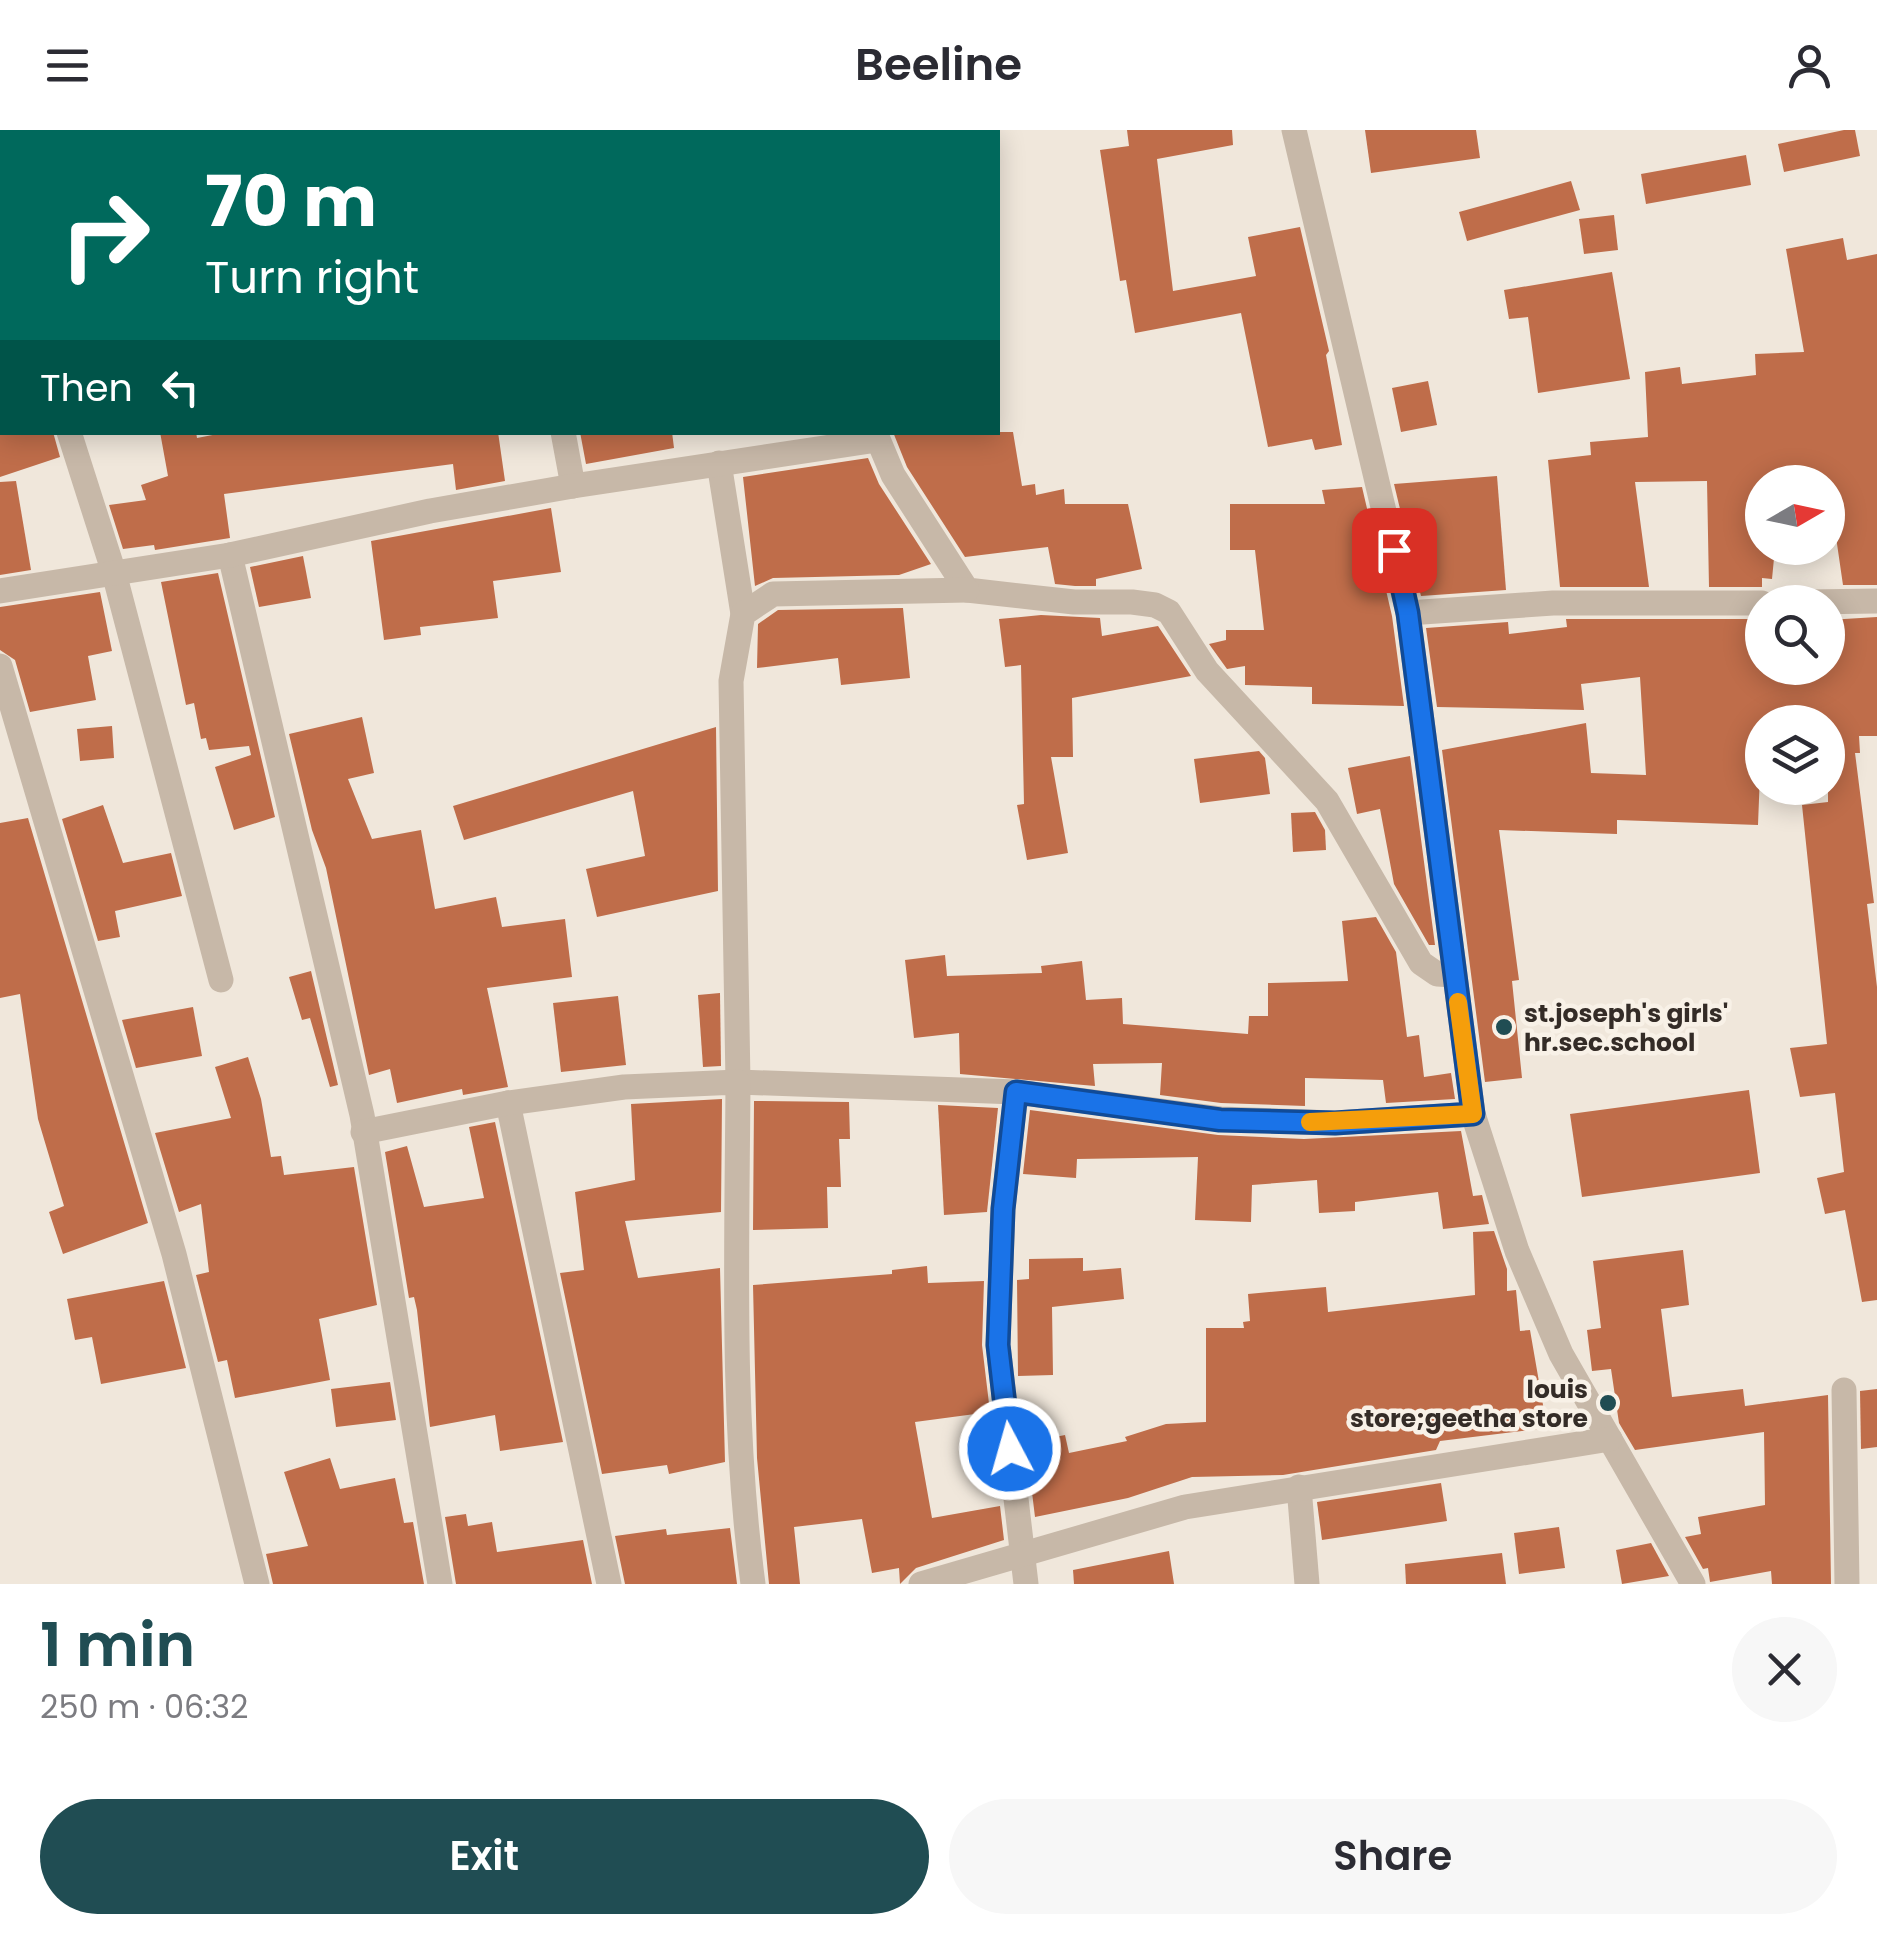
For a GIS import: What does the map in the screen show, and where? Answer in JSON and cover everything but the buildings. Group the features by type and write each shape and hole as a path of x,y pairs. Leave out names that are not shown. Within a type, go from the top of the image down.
{"street":[{"path":"1294,130 1408,613 1473,1114 1517,1251 1561,1354 1693,1584"},
{"path":"70,435 114,572 220,980"},
{"path":"564,435 573,486"},
{"path":"0,591 230,555 430,511 876,436 942,556 967,590"},
{"path":"719,464 743,614 731,682 738,1082 736,1297 745,1524 753,1584"},
{"path":"230,555 364,1132 440,1584"},
{"path":"743,614 773,594 967,590 1074,602 1132,602 1169,612 1208,671 1326,801 1422,963 1437,974 1454,975"},
{"path":"1845,601 1877,601"},
{"path":"1408,613 1553,603 1745,604"},
{"path":"0,666 174,1254 258,1584"},
{"path":"364,1132 508,1103 624,1086 738,1082 1016,1092 1220,1120 1335,1123 1473,1114"},
{"path":"1016,1092 1003,1209 998,1345 1026,1584"},
{"path":"508,1103 608,1584"},
{"path":"1844,1390 1847,1584"},
{"path":"921,1584 1186,1507 1610,1439"},
{"path":"1299,1487 1308,1584"}],"slow traffic":[{"path":"1310,1122 1473,1114 1458,1002"}],"place":[{"name":"st.joseph's girls' hr.sec.school","path":"1504,1027"},
{"name":"louis store;geetha store","path":"1608,1403"}],"route":[{"path":"1010,1449 998,1345 1003,1209 1016,1092 1220,1120 1335,1123 1473,1114 1408,613 1394,550"}]}
